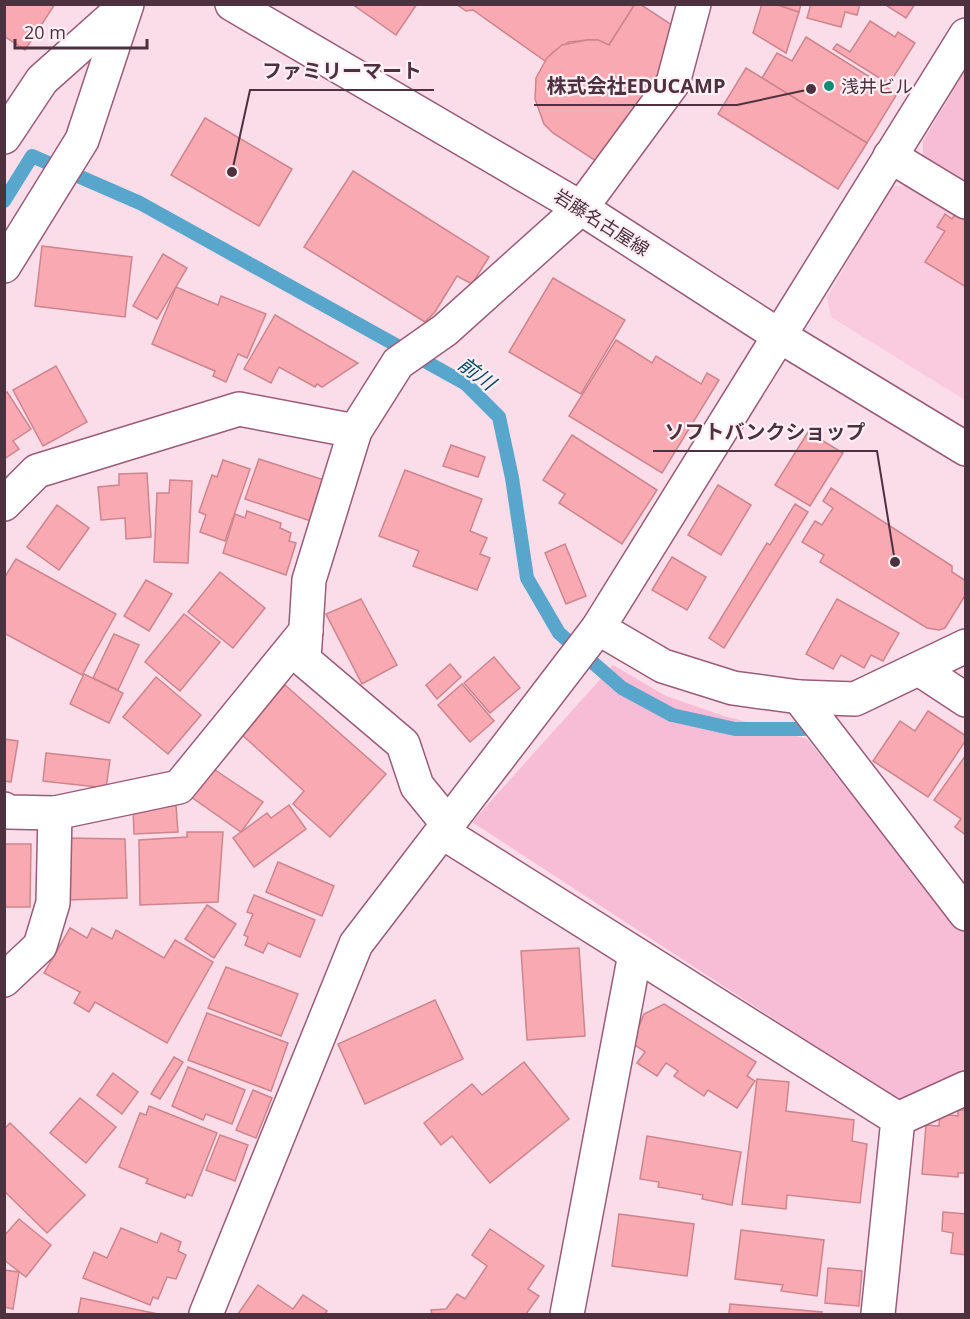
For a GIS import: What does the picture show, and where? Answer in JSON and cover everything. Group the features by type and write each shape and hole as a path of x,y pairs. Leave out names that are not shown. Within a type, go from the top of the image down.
{"street":[{"name":"岩藤名古屋線","path":"232,4 582,208 778,335 966,449"},
{"path":"693,4 673,83 582,208 445,330 398,363 355,431 309,580 304,660 403,744 417,786 445,828 636,954 898,1119"},
{"path":"4,137 42,80 127,5"},
{"path":"4,266 82,140 127,5"},
{"path":"206,1314 356,944 594,632 966,35"},
{"path":"890,156 966,202"},
{"path":"4,504 37,471 239,409 355,431"},
{"path":"4,809 8,812 55,813 179,787 306,631"},
{"path":"594,632 663,666 733,688 799,697 855,699 966,646"},
{"path":"919,669 966,700"},
{"path":"799,697 966,914"},
{"path":"4,980 40,946 53,903 55,813"},
{"path":"567,1314 636,954"},
{"path":"898,1119 966,1088"},
{"path":"878,1314 898,1119"}],"shaded area":[{"path":"965,71 965,188 923,163 923,141"},
{"path":"892,186 919,186 965,215 965,400 831,317 827,297"},
{"path":"613,665 666,696 721,715 807,739 965,933 965,1071 903,1103 472,822"}],"building":[{"path":"4,4 55,4 25,50 4,36"},
{"path":"352,4 417,4 396,35"},
{"path":"456,4 635,4 609,45 598,40 569,42 553,52 545,61 473,10 466,11"},
{"path":"635,4 640,4 675,27 658,80 599,163 553,133 544,124 535,99 536,78 547,58 562,45 598,40 609,45"},
{"path":"762,4 775,4 799,12 786,53 753,33"},
{"path":"775,4 801,4 799,12"},
{"path":"811,4 860,4 857,15 845,12 841,27 807,18"},
{"path":"884,4 915,4 906,18"},
{"path":"870,21 895,37 898,32 915,43 889,84 833,49 837,44 850,52"},
{"name":"浅井ビル","path":"806,37 897,94 867,143 762,78 777,53 792,61"},
{"path":"746,68 867,143 838,189 718,114"},
{"path":"205,118 292,169 259,226 171,175"},
{"path":"353,171 489,257 472,284 457,276 435,312 425,322 304,247"},
{"path":"956,213 966,219 966,287 925,262 945,231 937,227 945,214 952,219"},
{"path":"42,246 132,257 125,317 35,306"},
{"path":"163,254 187,268 157,319 133,306"},
{"path":"553,278 625,320 581,394 509,352"},
{"path":"176,287 218,305 221,296 266,314 247,358 238,354 226,382 213,376 215,371 152,344"},
{"path":"275,315 358,363 322,387 317,384 315,387 279,367 271,383 244,369"},
{"path":"616,340 652,363 656,356 701,384 707,373 719,380 662,473 569,416"},
{"path":"56,366 87,422 43,446 13,390"},
{"path":"7,392 31,429 13,441 19,449 4,459 4,394"},
{"path":"808,432 843,453 810,506 775,485"},
{"path":"572,435 657,490 622,544 559,503 565,494 543,480"},
{"path":"451,445 485,457 478,477 443,466"},
{"path":"259,459 324,480 311,521 245,499"},
{"path":"223,460 250,469 225,541 200,532 206,515 199,512 212,475 217,477"},
{"path":"405,470 482,499 470,531 487,538 480,554 490,558 477,590 413,566 419,551 379,536"},
{"path":"147,473 151,537 126,539 125,518 101,520 98,487 119,485 119,474"},
{"path":"170,480 192,481 188,563 154,562 157,493 169,493"},
{"path":"718,485 751,505 721,555 688,535"},
{"path":"831,488 952,566 952,572 966,581 966,594 945,628 939,630 927,628 820,562 824,555 802,542 815,521 822,525 833,508 823,501"},
{"path":"795,504 808,512 724,648 709,638 767,543 770,545"},
{"path":"57,505 89,528 59,570 27,547"},
{"path":"247,511 281,523 280,528 291,533 289,541 296,543 286,575 223,553 235,514 245,518"},
{"path":"565,544 586,596 566,604 545,553"},
{"path":"672,557 706,577 687,610 652,590"},
{"path":"16,559 116,614 82,675 4,633 4,578"},
{"path":"220,572 265,608 233,648 188,612"},
{"path":"146,580 172,594 149,631 124,616"},
{"path":"361,599 397,665 362,684 326,614"},
{"path":"837,599 899,633 883,661 871,655 864,668 841,655 833,669 806,654"},
{"path":"184,614 220,642 180,691 145,662"},
{"path":"114,634 139,645 118,690 93,678"},
{"path":"494,657 520,688 490,713 464,683"},
{"path":"450,664 461,677 437,699 426,685"},
{"path":"84,674 123,693 109,723 70,704"},
{"path":"156,677 201,715 168,754 123,717"},
{"path":"462,684 494,721 470,742 438,705"},
{"path":"285,685 386,774 330,837 293,804 304,791 241,734"},
{"path":"928,711 966,736 966,740 928,797 873,761 900,721 915,731"},
{"path":"4,739 18,741 11,782 4,781"},
{"path":"46,753 110,760 106,788 43,781"},
{"path":"966,755 966,835 955,827 961,819 934,800"},
{"path":"209,766 263,802 241,832 187,794"},
{"path":"176,805 178,832 134,834 133,807"},
{"path":"289,805 306,829 254,867 233,838 267,813 271,818"},
{"path":"187,832 223,832 218,902 140,905 139,840 187,837"},
{"path":"66,838 125,839 127,898 67,900"},
{"path":"4,844 31,844 30,907 4,907"},
{"path":"278,862 334,886 322,916 266,892"},
{"path":"254,895 315,920 300,957 268,943 263,953 245,945 248,937 244,935 253,914 247,912"},
{"path":"207,905 236,924 214,958 185,939"},
{"path":"70,928 87,938 92,928 112,939 116,930 164,958 175,940 213,962 167,1043 95,1002 89,1012 74,1003 80,992 44,973"},
{"path":"579,948 585,1036 527,1040 521,951"},
{"path":"226,967 298,994 281,1036 208,1008"},
{"path":"435,1000 463,1059 365,1104 338,1044"},
{"path":"664,1004 756,1062 747,1076 755,1081 737,1108 708,1090 704,1096 674,1076 678,1071 666,1063 657,1076 637,1063 645,1052 632,1043 644,1014"},
{"path":"207,1013 288,1043 271,1091 188,1060"},
{"path":"174,1057 183,1062 160,1099 151,1094"},
{"path":"524,1062 569,1119 490,1183 452,1136 441,1145 424,1123 472,1084 482,1095"},
{"path":"188,1067 245,1090 232,1124 206,1114 203,1120 172,1106"},
{"path":"113,1073 138,1092 122,1114 97,1095"},
{"path":"757,1079 789,1082 786,1111 854,1120 852,1141 867,1144 860,1203 787,1195 786,1209 742,1204"},
{"path":"253,1090 272,1098 256,1138 236,1130"},
{"path":"80,1098 116,1127 86,1163 50,1133"},
{"path":"149,1106 217,1133 192,1196 187,1194 185,1198 146,1183 148,1179 119,1167 140,1113 146,1115"},
{"path":"958,1110 966,1110 966,1173 958,1173 958,1177 922,1174 926,1125 939,1126 940,1114 958,1116"},
{"path":"10,1123 85,1195 47,1233 4,1191 4,1129"},
{"path":"220,1135 248,1145 235,1181 206,1170"},
{"path":"647,1136 741,1152 732,1205 702,1199 703,1195 658,1187 659,1182 640,1179"},
{"path":"943,1212 966,1214 966,1255 951,1253 953,1233 942,1231"},
{"path":"619,1214 694,1224 687,1276 612,1266"},
{"path":"19,1219 51,1245 26,1277 4,1260 4,1236"},
{"path":"121,1228 157,1243 161,1233 181,1242 178,1251 186,1255 176,1279 167,1277 158,1299 153,1297 150,1305 83,1278 94,1252 107,1258"},
{"path":"490,1229 544,1266 528,1289 539,1296 526,1314 432,1314 431,1310 446,1309 457,1294 465,1299 487,1266 472,1255"},
{"path":"741,1230 824,1240 817,1296 781,1291 783,1285 735,1279"},
{"path":"828,1268 862,1271 859,1306 825,1303"},
{"path":"4,1270 19,1272 13,1309 4,1307"},
{"path":"258,1285 293,1309 303,1295 327,1311 325,1314 238,1314"},
{"path":"81,1298 158,1314 78,1314"},
{"path":"730,1304 822,1312 821,1314 729,1314"}],"waterway":[{"name":"前川","path":"4,201 32,156 140,203 466,384 499,417 512,478 527,578 559,633 622,688 672,715 735,729 804,729"}],"place":[{"name":"浅井ビル","path":"829,86"},
{"name":"株式会社EDUCAMP","path":"811,89"},
{"name":"ファミリーマート","path":"232,172"},
{"name":"ソフトバンクショップ","path":"895,562"}]}
